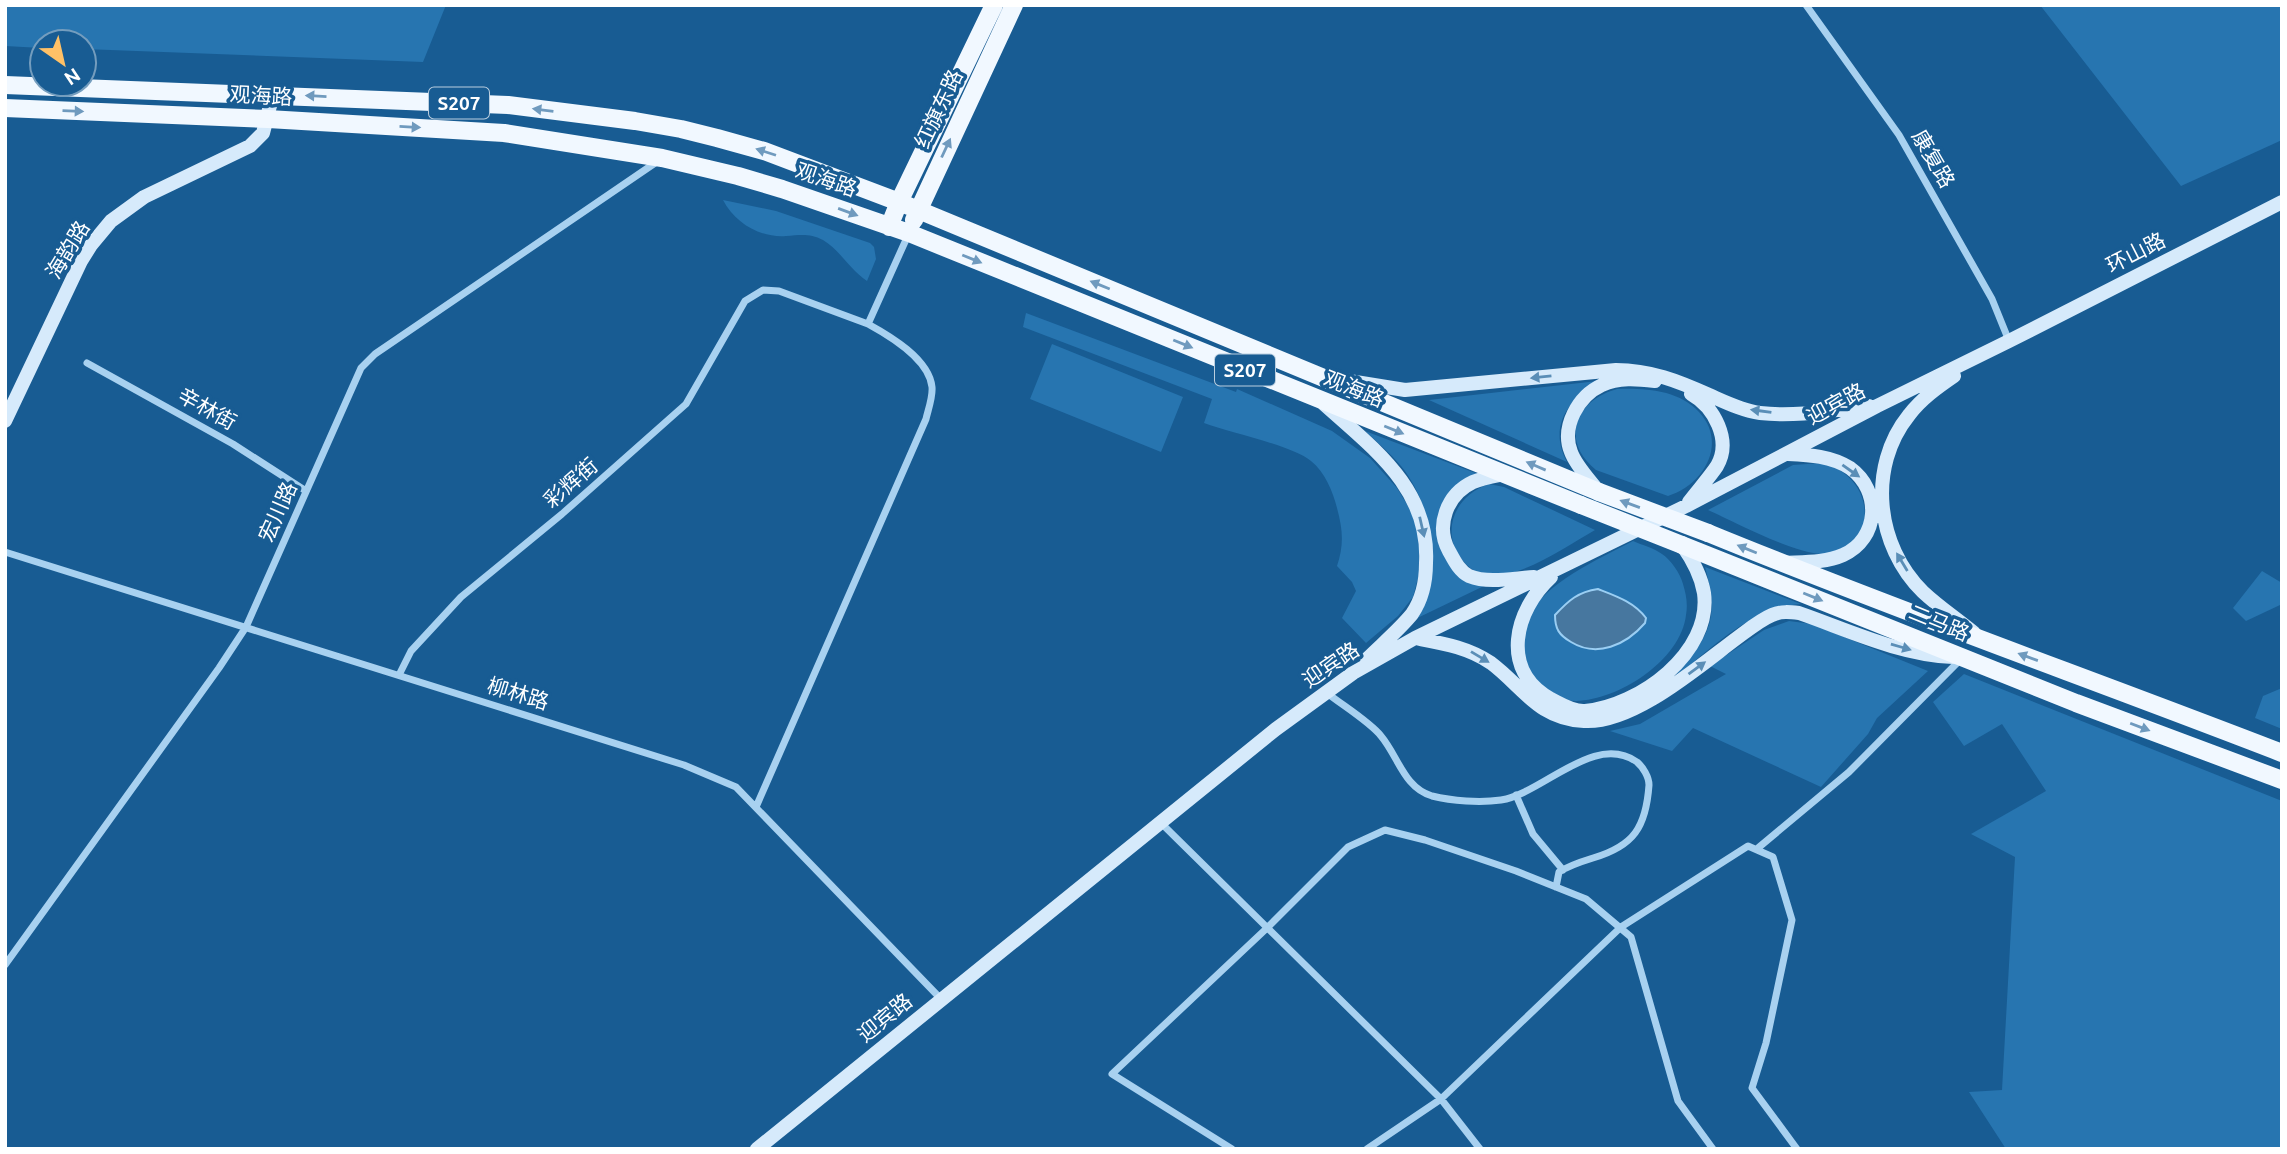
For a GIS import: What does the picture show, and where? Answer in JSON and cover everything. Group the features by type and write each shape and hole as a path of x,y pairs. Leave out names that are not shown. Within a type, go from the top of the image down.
{"main road":[{"name":"红旗东路","path":"889,227 994,5"},
{"name":"红旗东路","path":"909,233 1014,5"},
{"name":"观海路","path":"5,85 508,105 681,129 764,151 899,201"},
{"name":"海韵路","path":"5,421 81,261 101,233 124,210 144,197 250,146 263,133 273,94"},
{"name":"观海路","path":"5,108 268,119 504,133 662,158 782,189 909,233 1581,505"},
{"name":"S207","path":"899,201 918,210"},
{"name":"环山路","path":"2009,341 2282,202"},
{"name":"观海路","path":"918,210 1322,376"},
{"name":"迎宾路","path":"757,1149 1276,729 1353,673 1415,638 1686,506 1877,406 2009,341"},
{"path":"1978,357 1930,394 1909,415 1891,449 1881,489 1885,527 1902,565 1923,592 1986,642"},
{"path":"1322,376 1405,390 1607,370 1639,370 1671,379 1759,413 1796,413 1877,406"},
{"name":"S207","path":"1322,376 1599,492"},
{"path":"1599,492 1571,453 1568,427 1581,400 1601,385 1627,379 1661,382 1684,390 1702,401 1714,415 1720,429 1722,445 1718,463 1686,506"},
{"path":"1320,400 1396,472 1413,497 1423,524 1427,549 1426,582 1420,600 1411,614 1353,673"},
{"path":"1782,563 1830,560 1856,548 1866,537 1873,508 1871,494 1863,480 1849,468 1815,455 1787,454"},
{"path":"1504,474 1472,482 1460,490 1448,505 1444,516 1442,529 1445,545 1460,568 1469,575 1488,580 1543,576"},
{"name":"二马路","path":"1599,492 2282,753"},
{"name":"二马路","path":"1581,505 2077,703 2282,780"},
{"path":"1565,564 1540,587 1528,605 1519,625 1517,643 1520,664 1527,678 1544,695 1565,707 1583,711 1609,706 1652,687 1684,655 1702,619 1704,592 1697,571 1682,545"},
{"path":"1415,638 1468,650 1492,664 1538,705 1555,715 1585,721 1612,717 1665,691 1775,613 1799,613 1931,656 1963,657"},
{"path":"2234,762 2243,738"}],"street":[{"name":"康复路","path":"1806,5 1899,135 1992,299 2009,341"},
{"name":"宏川路","path":"5,965 246,627 361,368 375,354 662,158"},
{"path":"755,807 926,419 932,387 923,364 891,337 868,324 909,233"},
{"name":"彩辉街","path":"399,675 411,651 461,597 562,514 686,404 745,301 763,290 779,291 868,324"},
{"name":"辛林街","path":"87,363 233,444 306,491"},
{"name":"柳林路","path":"5,552 684,765 736,787 941,999"},
{"path":"1758,848 1849,772 1963,657"},
{"path":"1326,693 1381,735 1409,781 1429,795 1460,800 1500,800 1528,791 1560,771 1600,754 1621,753 1640,764 1649,780 1646,815 1635,834 1621,848 1570,865 1559,872 1556,887"},
{"path":"1516,795 1545,852 1563,870"},
{"path":"1160,822 1441,1099 1479,1149"},
{"path":"1232,1149 1112,1074 1267,928 1348,847 1385,830 1425,840 1586,899 1621,927 1631,937 1678,1101 1713,1149"},
{"path":"1367,1149 1441,1099 1621,927 1748,846 1758,848 1773,857 1792,920 1766,1043 1752,1088 1797,1149"}],"shaded area":[{"path":"5,5 446,5 423,62 98,50 98,28 28,28 28,47 5,46"},
{"path":"2040,5 2282,5 2282,140 2181,186"},
{"path":"723,200 776,211 870,243 874,247 876,259 867,281 823,240 809,235 776,236 758,232 734,216"},
{"path":"1026,313 1236,392 1237,389 1332,431 1370,458 1397,488 1411,511 1419,537 1419,574 1413,597 1398,616 1366,643 1342,618 1356,591 1352,582 1337,566 1342,544 1339,516 1331,489 1311,461 1290,450 1204,423 1212,399 1023,327"},
{"path":"1052,344 1183,397 1161,452 1030,399"},
{"path":"1598,381 1578,397 1564,416 1560,437 1567,462 1429,400"},
{"path":"1617,389 1650,390 1672,395 1691,405 1707,424 1711,437 1708,462 1692,483 1681,491 1668,496 1596,470 1585,458 1578,446 1577,422 1591,402"},
{"path":"1365,431 1478,474 1465,480 1439,542 1451,564 1486,585 1407,623 1428,584 1432,554 1428,522 1410,478"},
{"path":"1822,463 1841,471 1854,483 1862,498 1865,513 1862,528 1855,541 1842,550 1825,554 1799,550 1708,510 1793,465"},
{"path":"1489,484 1504,487 1595,530 1518,571 1491,576 1479,573 1463,561 1456,550 1452,527 1454,516 1467,497"},
{"path":"1633,541 1662,554 1680,576 1687,603 1682,632 1660,662 1628,685 1593,699 1576,701 1558,696 1537,681 1526,663 1524,643 1528,619 1545,594 1558,583"},
{"path":"1705,567 1801,604 1764,613 1748,622 1716,643 1672,680 1708,629 1712,603"},
{"path":"2262,571 2282,583 2282,607 2280,605 2246,621 2233,608"},
{"path":"1598,589 1630,604 1646,618 1645,623 1629,638 1611,647 1581,647 1558,631 1555,615 1574,598"},
{"path":"1789,621 1812,624 1928,671 1877,718 1868,734 1821,787 1693,728 1672,751 1610,731 1640,724 1726,674 1710,666 1764,630"},
{"path":"1964,674 2282,801 2282,1149 2006,1149 1969,1092 2002,1090 2015,857 1971,834 2046,791 2002,724 1964,746 1933,702"},
{"path":"2282,688 2282,729 2255,718 2263,696"}]}
